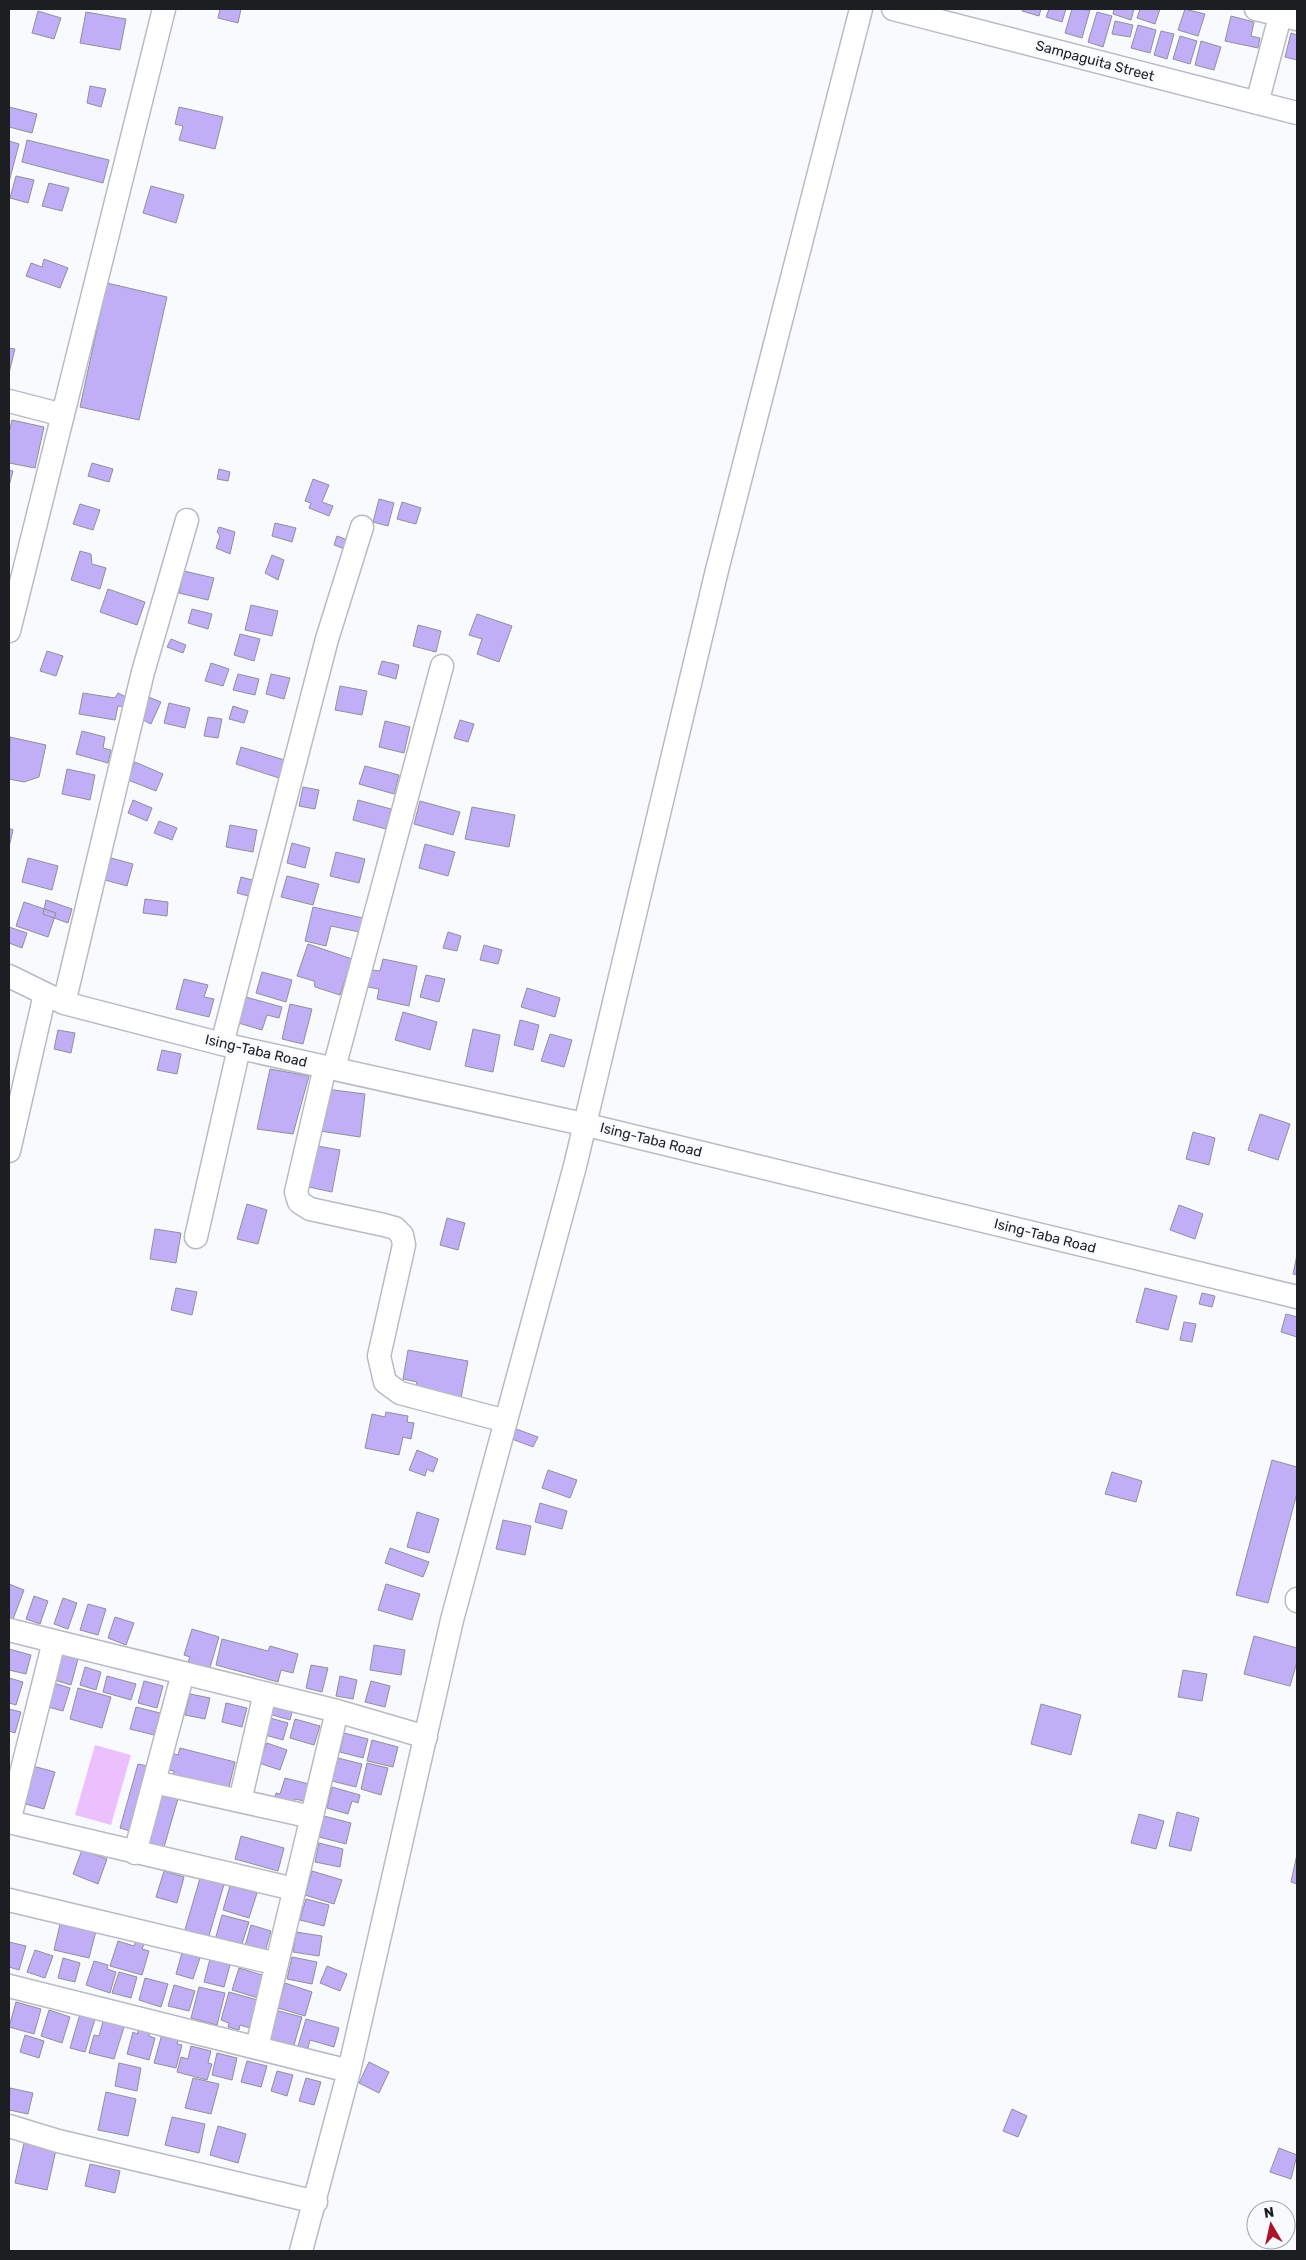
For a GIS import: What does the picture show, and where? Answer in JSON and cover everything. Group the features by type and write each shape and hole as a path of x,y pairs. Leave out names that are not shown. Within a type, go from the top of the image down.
{"street":[{"path":"9,631 164,9"},
{"path":"302,2251 349,2072 452,1620 574,1166 717,570 861,9"},
{"name":"Sampaguita Street","path":"893,9 1297,113"},
{"path":"1256,9 1287,14 1257,103"},
{"path":"9,401 63,415"},
{"path":"9,1151 54,999 143,672 187,520"},
{"path":"196,1237 230,1046 325,649 362,527"},
{"path":"442,666 296,1192 299,1202 310,1209 395,1228 402,1235 404,1245 401,1264 379,1356 385,1382 400,1393 506,1421"},
{"name":"Ising-Taba Road","path":"9,976 54,999 230,1046 583,1124 1297,1297"},
{"path":"9,1630 338,1711 426,1737"},
{"path":"54,1641 18,1749 9,1822 294,1889"},
{"path":"135,1852 183,1673"},
{"path":"240,1801 265,1693"},
{"path":"257,2047 338,1711"},
{"path":"154,1782 312,1817"},
{"path":"9,1900 277,1964"},
{"path":"9,1986 257,2047 349,2072"},
{"path":"9,2126 58,2141 316,2202"}],"shaded area":[{"path":"95,1745 131,1755 111,1825 75,1815"}],"building":[{"path":"220,9 241,9 238,23 218,18"},
{"path":"1023,9 1041,9 1039,16 1022,11"},
{"path":"1049,9 1066,9 1062,22 1046,17"},
{"path":"1072,9 1090,10 1082,38 1065,33"},
{"path":"1114,9 1134,9 1131,20 1113,14"},
{"path":"1140,9 1160,9 1155,24 1137,18"},
{"path":"1185,9 1205,14 1198,36 1178,30"},
{"path":"38,11 61,18 54,39 32,33"},
{"path":"86,12 126,19 120,50 80,43"},
{"path":"1097,12 1112,16 1103,47 1088,42"},
{"path":"1231,16 1254,22 1251,36 1260,38 1258,48 1225,41"},
{"path":"1115,21 1133,25 1130,37 1112,34"},
{"path":"1138,25 1156,30 1150,53 1131,48"},
{"path":"1161,31 1174,34 1167,59 1154,55"},
{"path":"1291,33 1297,35 1297,60 1285,57"},
{"path":"1180,36 1197,41 1190,64 1173,59"},
{"path":"1201,41 1221,47 1214,70 1195,65"},
{"path":"90,86 106,89 101,107 87,103"},
{"path":"9,107 37,114 32,133 9,127"},
{"path":"179,107 223,117 215,149 179,140 183,126 175,124"},
{"path":"27,140 109,160 103,183 22,162"},
{"path":"9,141 19,144 9,182"},
{"path":"16,176 34,180 28,203 10,198"},
{"path":"49,183 69,188 62,211 42,206"},
{"path":"151,186 184,195 176,223 143,213"},
{"path":"44,259 68,268 60,288 26,276 31,263 42,267"},
{"path":"107,283 167,297 139,420 80,407"},
{"path":"9,348 15,349 9,373"},
{"path":"12,420 44,427 35,468 9,463 9,433"},
{"path":"92,463 113,469 109,482 88,476"},
{"path":"219,469 230,472 228,481 217,479"},
{"path":"9,470 13,471 9,486"},
{"path":"313,479 329,485 322,502 333,506 329,516 309,508 311,503 305,501"},
{"path":"379,499 394,503 388,526 373,522"},
{"path":"402,502 421,508 416,524 397,519"},
{"path":"80,504 100,510 93,530 73,524"},
{"path":"275,523 296,528 292,542 272,536"},
{"path":"219,527 235,532 230,554 216,548 220,536 217,532"},
{"path":"337,536 350,541 347,550 334,545"},
{"path":"80,551 91,554 92,564 106,568 100,589 71,580"},
{"path":"272,555 284,560 278,580 265,573"},
{"path":"184,571 214,578 208,600 179,593"},
{"path":"108,589 145,602 137,625 100,612"},
{"path":"251,605 278,611 272,636 245,630"},
{"path":"192,609 212,614 208,629 188,623"},
{"path":"477,614 512,626 499,662 477,654 482,639 469,635"},
{"path":"418,625 441,631 436,652 413,646"},
{"path":"240,634 260,639 254,661 234,655"},
{"path":"171,639 186,645 183,653 167,647"},
{"path":"47,651 63,656 56,676 40,671"},
{"path":"382,661 399,665 396,679 378,674"},
{"path":"211,663 229,669 223,686 205,681"},
{"path":"238,674 259,679 255,695 233,690"},
{"path":"271,674 290,678 284,699 266,694"},
{"path":"340,686 367,691 362,715 335,710"},
{"path":"83,693 115,698 118,693 130,699 128,707 118,706 115,720 79,714"},
{"path":"146,696 161,702 151,724 137,717"},
{"path":"169,703 190,708 185,728 164,723"},
{"path":"233,706 248,711 244,723 229,719"},
{"path":"208,717 222,719 218,738 204,736"},
{"path":"460,720 474,724 468,742 454,738"},
{"path":"385,721 410,727 404,753 379,747"},
{"path":"82,731 105,737 103,748 111,750 108,763 76,754"},
{"path":"10,737 46,745 39,777 24,782 9,779"},
{"path":"241,747 288,761 282,779 236,764"},
{"path":"135,762 163,774 156,791 128,780"},
{"path":"365,766 399,775 394,794 359,784"},
{"path":"67,769 95,775 90,800 62,794"},
{"path":"303,787 319,790 315,809 299,806"},
{"path":"133,800 152,808 147,821 128,813"},
{"path":"358,800 391,809 386,829 353,820"},
{"path":"420,801 460,812 453,835 414,824"},
{"path":"472,807 515,815 509,847 465,839"},
{"path":"159,821 177,828 172,840 154,833"},
{"path":"230,825 257,830 253,852 226,847"},
{"path":"9,828 13,830 9,847"},
{"path":"292,843 310,848 305,868 287,863"},
{"path":"425,844 455,852 448,876 419,868"},
{"path":"336,852 365,859 359,883 330,876"},
{"path":"28,858 58,866 52,890 22,882"},
{"path":"111,858 133,864 127,886 105,880"},
{"path":"287,876 319,884 313,905 281,897"},
{"path":"241,877 260,882 256,898 237,893"},
{"path":"145,899 168,902 167,916 143,913"},
{"path":"46,900 72,909 68,923 43,914"},
{"path":"24,902 56,913 48,937 16,926"},
{"path":"313,907 363,918 359,932 331,926 326,946 305,941"},
{"path":"9,927 27,933 22,948 9,943"},
{"path":"448,932 461,936 457,951 443,948"},
{"path":"308,944 352,959 340,995 315,987 314,981 297,976"},
{"path":"484,945 502,950 498,964 480,960"},
{"path":"383,959 417,966 409,1006 377,999 379,989 368,987 372,970 380,971"},
{"path":"262,972 292,980 286,1002 256,993"},
{"path":"426,975 445,979 439,1002 420,997"},
{"path":"184,979 208,985 204,997 214,999 209,1017 176,1009"},
{"path":"527,988 560,998 555,1017 521,1007"},
{"path":"242,996 282,1007 279,1018 267,1015 262,1030 235,1022"},
{"path":"290,1004 312,1009 303,1044 282,1039"},
{"path":"403,1012 437,1022 430,1050 395,1040"},
{"path":"520,1020 539,1025 533,1050 514,1045"},
{"path":"473,1029 500,1035 493,1072 465,1066"},
{"path":"58,1030 75,1033 71,1053 54,1049"},
{"path":"550,1034 572,1040 564,1067 541,1061"},
{"path":"162,1050 181,1054 177,1074 157,1070"},
{"path":"270,1069 309,1076 293,1134 257,1129"},
{"path":"326,1089 365,1094 360,1137 320,1131"},
{"path":"1260,1114 1290,1124 1278,1160 1248,1150"},
{"path":"1193,1132 1215,1138 1209,1165 1186,1159"},
{"path":"312,1145 340,1150 332,1192 304,1186"},
{"path":"247,1204 267,1210 258,1244 237,1239"},
{"path":"1179,1205 1203,1214 1195,1239 1170,1230"},
{"path":"447,1218 465,1223 458,1250 440,1245"},
{"path":"155,1229 181,1233 176,1263 150,1259"},
{"path":"1297,1255 1297,1275 1293,1274"},
{"path":"176,1288 197,1292 192,1315 171,1310"},
{"path":"1145,1288 1177,1296 1168,1330 1136,1322"},
{"path":"1202,1293 1215,1296 1212,1307 1199,1304"},
{"path":"1286,1314 1297,1317 1297,1337 1281,1332"},
{"path":"1184,1322 1196,1324 1192,1342 1180,1340"},
{"path":"408,1350 468,1361 461,1398 415,1390 417,1382 403,1379"},
{"path":"386,1412 408,1416 407,1422 414,1423 411,1439 403,1437 399,1455 365,1448 372,1414 385,1417"},
{"path":"508,1426 538,1437 533,1447 504,1436"},
{"path":"417,1450 438,1459 433,1472 427,1469 425,1476 409,1470"},
{"path":"1272,1460 1297,1467 1297,1493 1268,1603 1236,1595"},
{"path":"548,1470 577,1480 570,1498 542,1488"},
{"path":"1112,1472 1142,1481 1136,1502 1105,1494"},
{"path":"540,1503 567,1511 562,1529 535,1522"},
{"path":"417,1512 439,1519 429,1553 407,1547"},
{"path":"503,1520 531,1526 525,1555 496,1549"},
{"path":"390,1548 429,1562 423,1577 385,1563"},
{"path":"9,1584 24,1590 12,1622 9,1620"},
{"path":"386,1584 420,1594 412,1620 378,1610"},
{"path":"34,1596 48,1601 40,1624 26,1619"},
{"path":"63,1598 77,1603 68,1629 54,1624"},
{"path":"88,1604 106,1609 98,1635 80,1630"},
{"path":"115,1617 134,1623 126,1645 108,1638"},
{"path":"192,1629 219,1637 209,1671 187,1665 190,1657 184,1655"},
{"path":"1254,1636 1297,1648 1297,1662 1290,1686 1244,1674"},
{"path":"222,1639 268,1651 270,1646 298,1654 293,1673 281,1670 278,1682 216,1665"},
{"path":"374,1645 405,1650 401,1675 370,1670"},
{"path":"9,1649 31,1655 26,1674 9,1670"},
{"path":"55,1653 78,1659 71,1685 48,1678"},
{"path":"311,1665 328,1668 322,1692 306,1688"},
{"path":"85,1667 101,1672 96,1690 80,1685"},
{"path":"1183,1670 1207,1674 1202,1701 1178,1697"},
{"path":"107,1676 136,1684 131,1700 103,1692"},
{"path":"340,1676 357,1680 353,1699 336,1696"},
{"path":"9,1678 23,1682 16,1705 9,1703"},
{"path":"144,1681 163,1686 157,1708 138,1703"},
{"path":"371,1681 390,1686 385,1707 365,1702"},
{"path":"50,1682 70,1688 63,1711 44,1706"},
{"path":"78,1688 111,1697 102,1728 70,1719"},
{"path":"190,1694 210,1698 205,1719 185,1715"},
{"path":"269,1701 293,1708 290,1720 265,1713"},
{"path":"226,1703 247,1708 242,1727 222,1722"},
{"path":"1041,1704 1081,1715 1071,1755 1031,1744"},
{"path":"136,1707 160,1713 154,1735 130,1729"},
{"path":"9,1709 21,1712 15,1733 9,1731"},
{"path":"263,1716 288,1723 283,1740 258,1733"},
{"path":"295,1719 320,1726 314,1745 290,1738"},
{"path":"344,1733 368,1739 363,1758 340,1752"},
{"path":"372,1740 398,1747 393,1767 367,1761"},
{"path":"267,1743 287,1750 280,1770 259,1763"},
{"path":"180,1748 235,1762 228,1791 173,1778 174,1771 160,1768 164,1751 178,1755"},
{"path":"338,1758 362,1764 356,1787 332,1781"},
{"path":"367,1763 388,1768 381,1795 361,1789"},
{"path":"138,1764 148,1766 130,1831 120,1828"},
{"path":"29,1765 55,1772 44,1809 18,1802"},
{"path":"285,1778 309,1784 304,1801 295,1799 292,1810 273,1805 276,1793 280,1794"},
{"path":"332,1787 360,1795 358,1803 352,1801 348,1814 327,1808"},
{"path":"159,1789 179,1795 164,1847 144,1842"},
{"path":"1177,1812 1199,1818 1191,1851 1169,1846"},
{"path":"1139,1814 1164,1821 1156,1849 1131,1843"},
{"path":"324,1816 351,1823 346,1844 319,1837"},
{"path":"241,1836 284,1848 278,1871 235,1859"},
{"path":"319,1843 343,1849 340,1867 315,1862"},
{"path":"82,1850 107,1859 98,1884 73,1874"},
{"path":"1297,1854 1297,1884 1291,1882"},
{"path":"164,1871 184,1877 177,1903 156,1897"},
{"path":"312,1871 342,1880 334,1904 305,1895"},
{"path":"201,1875 225,1881 208,1939 184,1933"},
{"path":"230,1886 257,1893 249,1918 223,1910"},
{"path":"306,1899 329,1905 324,1926 300,1920"},
{"path":"222,1915 249,1922 241,1947 215,1940"},
{"path":"61,1920 96,1931 89,1958 54,1950"},
{"path":"251,1925 271,1931 265,1952 245,1946"},
{"path":"296,1932 322,1936 319,1956 293,1952"},
{"path":"118,1941 134,1946 136,1941 144,1944 142,1949 149,1951 142,1975 110,1966"},
{"path":"9,1942 26,1946 19,1970 9,1967"},
{"path":"35,1950 53,1956 45,1978 27,1972"},
{"path":"182,1953 200,1958 193,1979 176,1974"},
{"path":"292,1957 317,1962 312,1984 287,1979"},
{"path":"63,1958 80,1963 75,1982 58,1978"},
{"path":"210,1959 230,1965 224,1987 204,1982"},
{"path":"94,1961 108,1965 107,1969 116,1972 110,1993 86,1985"},
{"path":"327,1966 347,1974 340,1991 320,1983"},
{"path":"239,1968 265,1976 258,1998 232,1990"},
{"path":"119,1972 137,1977 131,1998 112,1993"},
{"path":"145,1978 168,1984 161,2007 139,2000"},
{"path":"285,1983 312,1992 305,2016 278,2008"},
{"path":"174,1985 195,1991 189,2011 168,2006"},
{"path":"199,1987 225,1993 217,2025 191,2018"},
{"path":"229,1992 261,2001 253,2029 240,2025 239,2030 228,2027 229,2023 221,2020"},
{"path":"16,2002 41,2009 34,2034 9,2027"},
{"path":"49,2010 70,2017 62,2043 41,2036"},
{"path":"275,2010 302,2017 294,2045 267,2038"},
{"path":"80,2014 95,2019 85,2052 70,2048"},
{"path":"104,2018 125,2024 114,2059 89,2053 94,2035 99,2036"},
{"path":"306,2019 339,2028 334,2047 310,2040 308,2048 298,2046"},
{"path":"140,2025 151,2028 149,2036 155,2038 149,2060 127,2054 133,2032 137,2034"},
{"path":"162,2034 179,2038 177,2044 182,2045 176,2068 154,2063"},
{"path":"25,2035 44,2041 39,2058 20,2052"},
{"path":"191,2046 211,2051 208,2063 212,2064 207,2080 177,2072 181,2057 188,2059"},
{"path":"217,2053 237,2058 232,2080 212,2075"},
{"path":"247,2061 267,2066 261,2087 241,2082"},
{"path":"369,2062 389,2072 379,2093 359,2083"},
{"path":"119,2063 141,2068 137,2091 115,2086"},
{"path":"277,2071 293,2075 287,2096 271,2091"},
{"path":"193,2078 219,2084 211,2114 185,2108"},
{"path":"306,2078 321,2082 314,2105 299,2101"},
{"path":"10,2088 33,2093 28,2114 9,2110"},
{"path":"106,2092 136,2099 128,2136 98,2130"},
{"path":"1012,2109 1027,2116 1018,2137 1003,2131"},
{"path":"172,2117 205,2124 199,2153 165,2145"},
{"path":"218,2126 246,2134 238,2163 210,2155"},
{"path":"24,2143 56,2150 47,2190 15,2183"},
{"path":"1279,2148 1297,2155 1291,2179 1270,2172"},
{"path":"90,2164 120,2171 115,2193 85,2186"}]}
